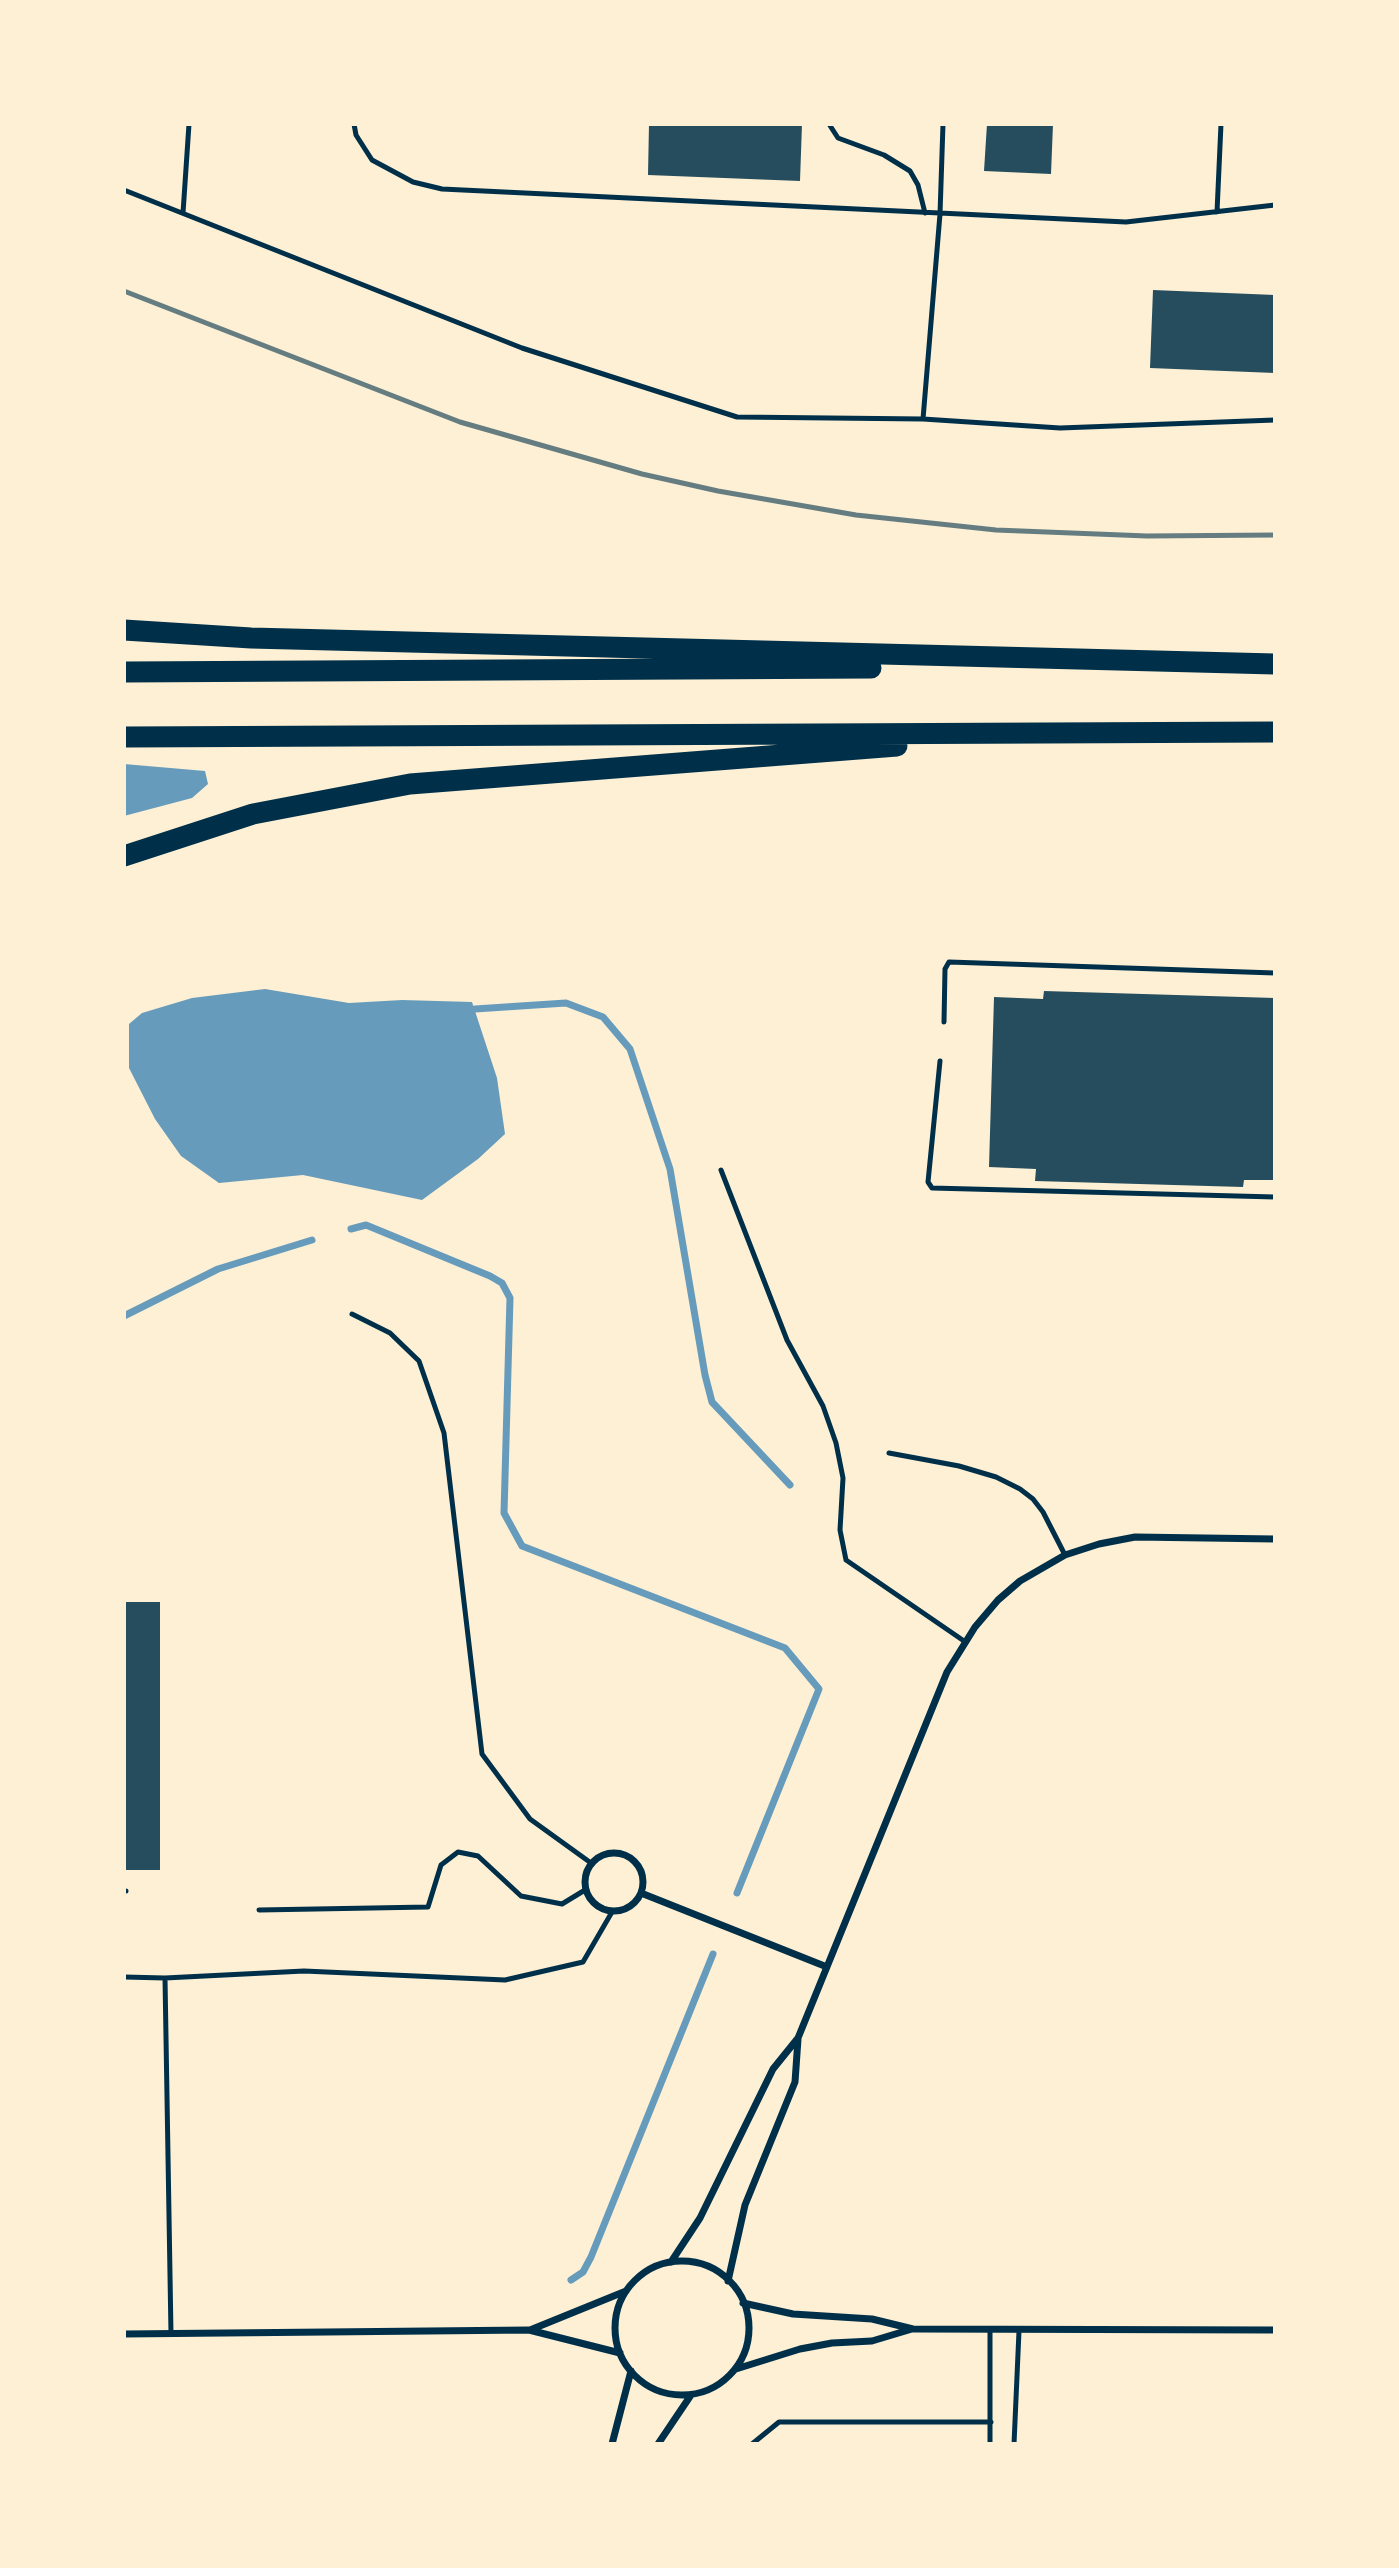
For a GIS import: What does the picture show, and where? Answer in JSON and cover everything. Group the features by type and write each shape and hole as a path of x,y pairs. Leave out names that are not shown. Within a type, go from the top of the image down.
{"highway":[{"path":"124,630 251,638 1275,665"},
{"path":"124,672 1275,665"},
{"path":"124,737 1275,732"},
{"path":"124,856 253,814 313,800 410,784 847,751 1025,733"}],"street":[{"path":"729,2281 745,2205 795,2082 799,2038 947,1672 964,1641 998,1600 1031,1574 1065,1555 1135,1537 1275,1539"},
{"path":"615,1853 633,1860 642,1875 641,1893 629,1908 612,1912 595,1905 585,1890 586,1872 598,1857 615,1853"},
{"path":"641,1893 827,1967"},
{"path":"671,2262 700,2218 773,2069 799,2038"},
{"path":"736,2369 744,2354 749,2332 743,2302 720,2272 701,2263 671,2262 658,2265 640,2275 626,2291 616,2321 620,2353 631,2371 647,2385 668,2394 691,2395 713,2388 736,2369 800,2349 832,2343 872,2341 913,2329"},
{"path":"529,2330 626,2291"},
{"path":"743,2302 793,2314 872,2319 913,2329 1275,2330"},
{"path":"124,2334 529,2330 620,2353"},
{"path":"612,2444 631,2371"},
{"path":"658,2444 691,2395"}],"lane":[{"path":"183,214 189,124"},
{"path":"354,124 356,135 372,160 412,182 442,189 1126,222 1275,205"},
{"path":"829,124 838,138 884,155 910,171 918,185 925,213"},
{"path":"923,419 940,214 943,124"},
{"path":"1217,212 1221,124"},
{"path":"124,190 522,348 719,412 761,418 923,419 1060,428 1275,420"},
{"path":"944,1021 945,969 948,962 1275,973"},
{"path":"940,1061 928,1182 932,1188 1275,1197"},
{"path":"720,1170 788,1340 822,1406 836,1443 843,1478 840,1530 846,1560 964,1641"},
{"path":"352,1314 390,1333 419,1361 444,1433 482,1754 530,1819 591,1863"},
{"path":"889,1453 959,1466 996,1477 1020,1489 1033,1499 1042,1512 1065,1555"},
{"path":"259,1910 428,1907 442,1865 458,1852 478,1856 521,1896 562,1903 585,1890"},
{"path":"124,1978 304,1971 505,1980 583,1962 612,1912"},
{"path":"165,1978 171,2334"},
{"path":"990,2330 990,2444"},
{"path":"1014,2444 1019,2331"},
{"path":"752,2444 764,2431 779,2422 991,2423"}],"water":[{"path":"124,764 205,771 208,784 192,798 124,816"},
{"path":"265,989 349,1003 402,1000 472,1002 497,1078 505,1134 478,1159 422,1200 303,1175 219,1183 181,1156 155,1119 129,1068 129,1024 142,1013 192,998"}],"building":[{"path":"649,124 802,124 800,181 648,175"},
{"path":"987,124 1053,124 1051,174 984,171"},
{"path":"1153,290 1275,295 1275,373 1150,368"},
{"path":"1044,991 1275,998 1275,1180 1244,1180 1243,1187 1035,1181 1036,1169 989,1167 994,997 1043,999"},
{"path":"124,1602 160,1602 160,1870 124,1870"}],"waterway":[{"path":"475,1009 566,1003 603,1017 630,1049 670,1169 712,1402 790,1485"},
{"path":"351,1229 366,1225 502,1283 510,1298 504,1513 522,1546 785,1648 819,1689 737,1893"},
{"path":"124,1316 218,1269 312,1240"},
{"path":"571,2280 583,2272 591,2257 713,1954"}],"railway":[{"path":"124,291 460,422 642,474 718,491 856,515 996,530 1147,536 1275,535"}]}
